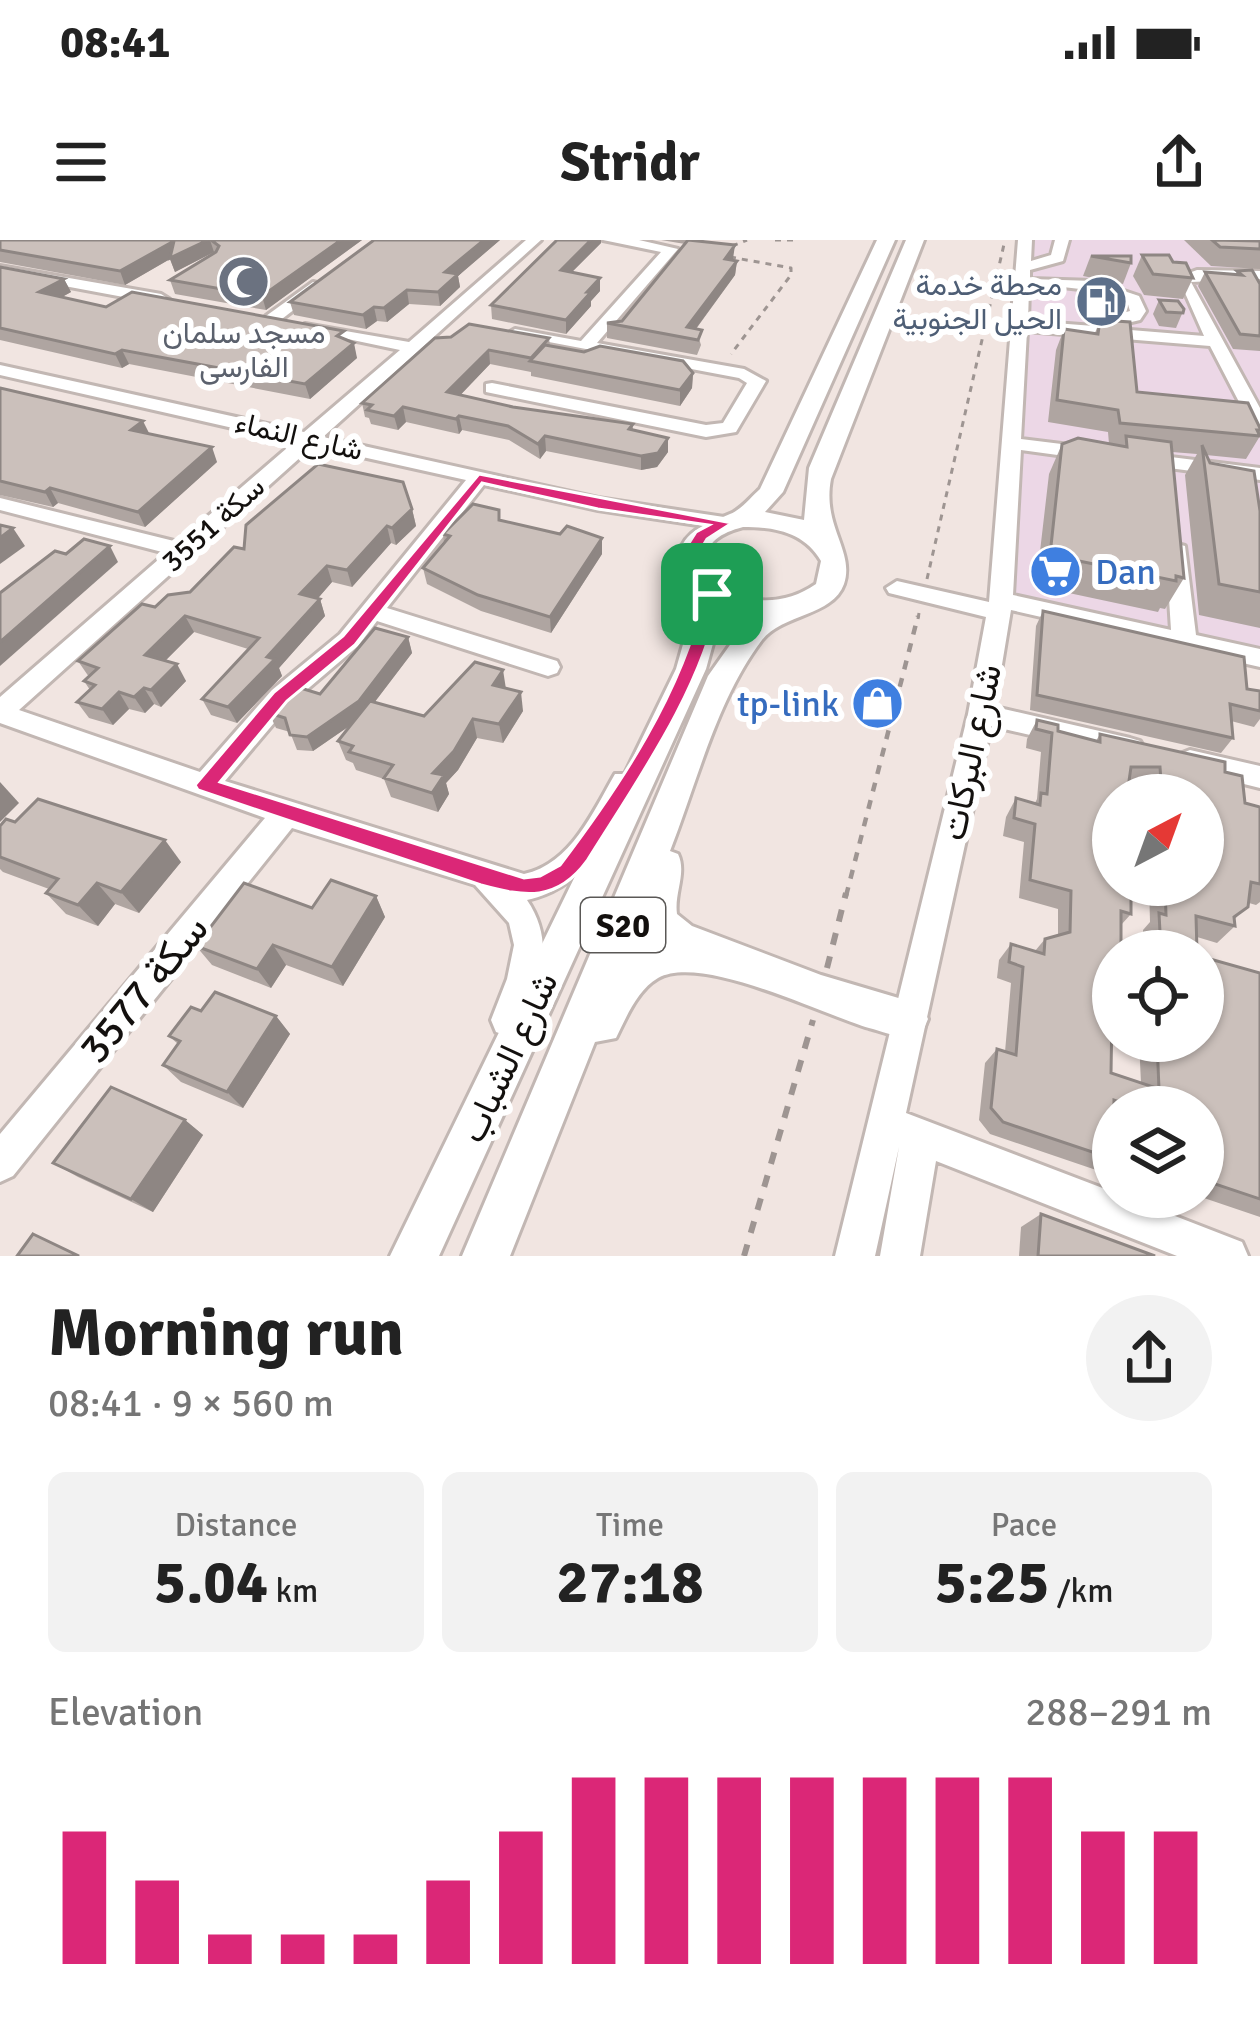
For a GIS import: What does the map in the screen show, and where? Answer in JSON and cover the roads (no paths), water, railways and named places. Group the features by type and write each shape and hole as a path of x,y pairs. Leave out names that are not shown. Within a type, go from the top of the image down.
{"main road":[{"path":"781,610 733,604 712,594 694,575 690,554 701,536 734,521 771,492 886,240"},
{"name":"S20","path":"781,610 810,602 830,588 836,570 815,526 813,498 915,240"},
{"path":"734,521 781,521 826,545"},
{"name":"شارع الشباب","path":"414,1256 672,708 703,637 712,594"},
{"name":"شارع الشباب","path":"487,1256 734,657 755,628 781,610"},
{"path":"701,736 656,899 659,923 678,938 820,994 907,1019"},
{"path":"505,1213 612,1004 635,969 650,957 675,954 745,962"}],"street":[{"name":"سكة 3551","path":"0,713 534,240"},
{"path":"586,345 671,250 610,240"},
{"path":"1026,270 1058,258 1062,240"},
{"path":"0,270 158,292 179,302"},
{"path":"1026,270 1066,285 1101,288 1144,303 1138,311 1093,325"},
{"name":"شارع البركات","path":"855,1256 903,1130 907,1019 982,714 1000,606 1026,270"},
{"path":"1256,278 1197,274 1184,280 1252,393 1260,425"},
{"path":"272,319 325,280"},
{"path":"1066,285 1093,325 1218,342"},
{"path":"1093,325 1101,288"},
{"path":"1093,325 1101,288"},
{"path":"1019,326 1188,328 1190,324 1175,306"},
{"path":"249,315 411,347"},
{"path":"440,322 461,326"},
{"path":"492,388 706,431 729,428 757,382 720,369 502,332"},
{"name":"شارع النماء","path":"0,370 598,504 734,521"},
{"path":"1015,443 1171,474 1251,480"},
{"path":"205,785 281,697 349,640 479,478"},
{"path":"0,504 183,550"},
{"name":"شارع النماء","path":"598,504 654,525 690,554"},
{"path":"1176,530 1184,641"},
{"path":"897,588 1260,658"},
{"path":"373,612 548,667"},
{"path":"0,713 286,814 524,887 544,886 567,871 672,708"},
{"path":"982,714 1260,777"},
{"name":"سكة 3577","path":"0,1163 286,814"},
{"path":"414,1256 524,981 532,935 524,915 511,898 481,876"},
{"path":"900,1256 903,1130 1228,1256"}],"place":[{"name":"مسجد سلمان الفارسى","path":"244,281"},
{"name":"محطة خدمة الحيل الجنوبية","path":"1101,302"},
{"name":"Dan","path":"1056,571"},
{"name":"tp-link","path":"878,703"}]}
